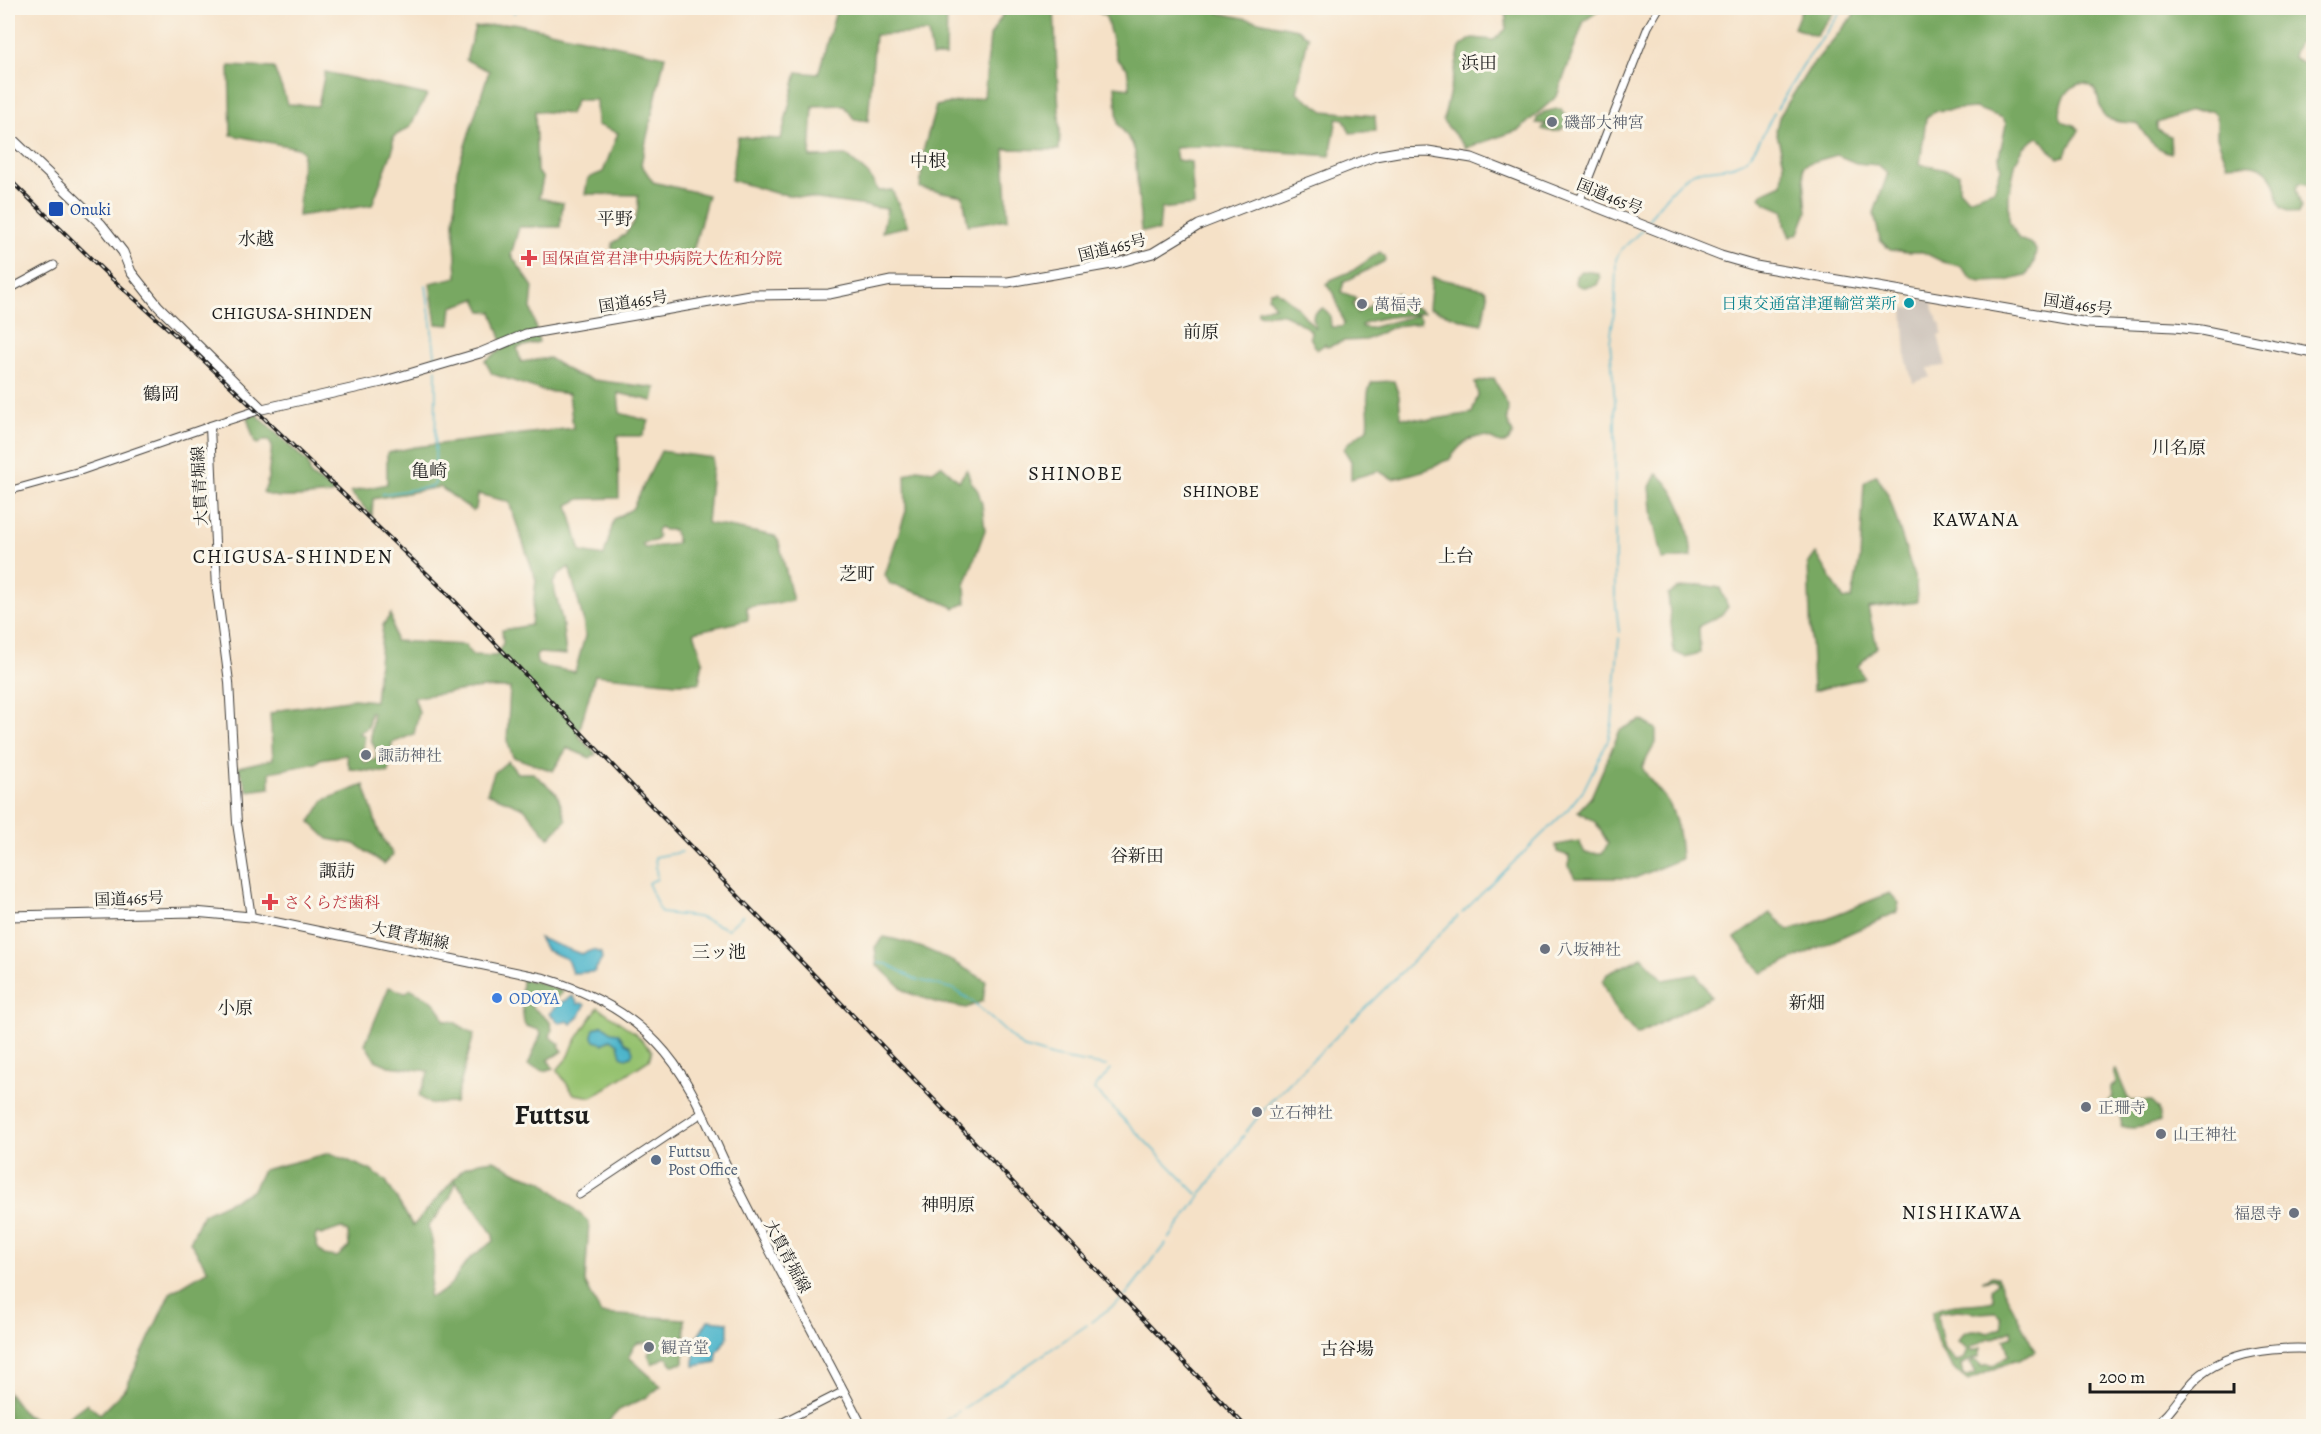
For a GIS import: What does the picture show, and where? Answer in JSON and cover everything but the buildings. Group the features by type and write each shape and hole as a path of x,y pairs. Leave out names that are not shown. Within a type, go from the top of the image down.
{"highway":[{"path":"8,135 101,224 123,252 131,272 158,306 262,409"},
{"name":"国道465号","path":"262,409 382,382 480,353 526,334 750,295 829,294 891,281 1008,282 1117,263 1153,253 1199,225 1375,156 1398,152 1428,151 1472,158 1722,256 1756,266 2088,323 2201,330 2313,353"},
{"name":"国道465号","path":"8,916 194,912 251,917"},
{"path":"2312,1426 2313,1422"}],"main road":[{"name":"大貫青堀線","path":"262,409 210,426 218,590 230,699 237,823 251,917 528,973 586,993 618,1010 658,1043 679,1069 731,1175 862,1426"},
{"path":"2153,1426 2161,1421 2196,1379 2208,1369 2234,1358 2257,1352 2313,1349"}],"street":[{"path":"1580,200 1648,27 1659,8"},
{"path":"8,290 54,265"},
{"path":"8,491 80,471 210,426"},
{"path":"579,1195 702,1113"},
{"path":"776,1426 844,1391"}],"shaded area":[{"path":"1914,298 1932,301 1933,310 1941,325 1942,334 1938,335 1946,366 1928,368 1930,377 1913,383 1906,358 1903,308 1913,309"}],"green space":[{"path":"837,8 947,8 946,56 932,56 928,33 875,35 868,121 854,119 844,105 813,106 810,157 847,156 869,175 878,191 892,190 908,226 882,232 887,209 775,193 731,180 738,137 781,139 797,72 818,74"},
{"path":"1001,8 1054,8 1059,150 1004,149 1008,219 968,225 963,196 920,188 924,148 936,106 984,97 990,36 1003,14"},
{"path":"1092,8 1219,8 1219,13 1297,29 1308,37 1297,92 1324,111 1375,116 1376,131 1350,133 1344,119 1337,118 1330,156 1205,146 1175,148 1177,160 1191,162 1194,205 1161,209 1159,231 1141,231 1135,152 1132,143 1118,124 1115,86 1130,88 1127,68 1117,59 1106,17"},
{"path":"1506,8 1603,8 1584,21 1557,96 1519,130 1466,148 1443,121 1460,47 1472,38 1494,40 1506,29"},
{"path":"1802,8 1837,8 1816,36 1794,28"},
{"path":"1856,8 2301,8 2308,13 2308,20 2293,57 2313,68 2313,208 2311,205 2312,191 2307,184 2299,183 2296,189 2301,207 2298,214 2280,206 2273,179 2263,169 2243,164 2228,165 2217,137 2217,116 2212,111 2190,111 2157,123 2157,130 2170,136 2171,153 2151,142 2138,124 2117,122 2106,118 2101,112 2094,89 2080,84 2068,92 2061,106 2061,121 2074,125 2079,130 2064,156 2058,158 2038,137 2024,147 2016,161 2009,194 2009,221 2019,239 2032,244 2036,250 2034,263 2026,276 2005,281 1981,282 1974,280 1960,266 1943,262 1923,252 1890,250 1880,240 1874,213 1888,173 1878,165 1856,163 1837,155 1803,167 1807,212 1799,233 1790,237 1785,225 1784,211 1765,203 1760,197 1764,192 1782,184 1784,163 1776,130 1779,117 1809,69 1853,16","holes":["1975,108 2003,118 2006,124 1999,157 2001,169 1994,190 1968,199 1959,189 1959,173 1920,164 1926,118 1935,111"]},
{"path":"513,23 665,56 641,164 653,182 708,195 691,259 612,249 613,243 630,229 636,217 638,195 585,194 588,178 603,172 618,133 597,125 596,100 576,100 570,114 535,111 537,172 543,178 539,198 563,203 560,227 519,227 511,255 533,287 531,308 539,342 517,348 521,362 549,358 574,374 594,380 656,388 653,401 618,393 620,413 649,421 643,436 618,436 619,498 580,499 568,505 581,552 604,556 614,519 632,509 661,451 713,458 707,523 775,536 779,542 793,601 747,607 748,620 694,632 703,661 699,683 595,675 578,735 596,754 590,758 567,748 553,771 513,757 507,741 510,688 482,688 414,697 419,712 414,734 392,743 389,773 350,769 346,755 270,772 270,788 248,791 238,767 273,759 270,714 280,710 354,699 375,701 383,625 391,614 395,641 465,645 472,655 496,656 503,643 502,630 531,625 536,580 509,502 478,494 476,509 473,511 440,487 373,499 372,516 350,492 387,484 387,453 415,447 573,428 569,394 544,391 492,374 485,361 504,348 492,312 482,311 476,299 452,307 450,325 436,324 430,283 457,277 454,224 457,171 489,71 466,60 475,27","holes":["660,527 664,530 674,530 676,544 645,548 642,545 644,543 655,541 658,538 657,530","569,567 583,619 585,636 575,672 541,666 537,663 536,656 539,653 566,655 562,620 553,583 558,575","370,712 372,712 371,738 377,755 375,760 369,759 368,763 364,762 362,756 365,736 359,733 368,727"]},
{"path":"229,66 274,68 288,104 318,106 325,72 427,95 410,127 393,137 393,149 372,205 298,216 303,152 298,148 231,135"},
{"path":"1561,109 1565,116 1566,121 1563,128 1554,131 1542,129 1545,125 1554,124 1553,119 1546,124 1536,123 1537,118 1544,112"},
{"path":"1380,252 1385,256 1385,261 1344,282 1341,292 1355,297 1353,304 1357,313 1372,303 1378,309 1389,309 1392,306 1391,298 1396,293 1398,294 1398,307 1414,307 1424,312 1374,320 1362,327 1370,328 1417,315 1421,320 1420,323 1395,326 1366,340 1344,341 1327,347 1325,344 1317,350 1310,337 1311,331 1297,321 1282,314 1258,314 1258,310 1275,306 1268,297 1270,291 1276,290 1296,306 1316,329 1314,313 1323,308 1330,315 1331,327 1342,327 1344,324 1334,293 1326,285 1330,280 1352,271"},
{"path":"1582,271 1598,273 1600,278 1597,285 1582,287 1577,285 1576,276"},
{"path":"1432,277 1485,289 1488,296 1482,324 1429,308"},
{"path":"1494,378 1508,406 1507,420 1513,434 1508,442 1500,443 1489,438 1477,437 1461,446 1449,460 1427,469 1393,479 1378,471 1351,479 1351,461 1344,450 1347,444 1368,428 1368,393 1372,382 1394,381 1399,396 1401,417 1429,420 1472,413 1478,395 1475,383"},
{"path":"256,414 308,463 311,476 334,491 332,494 277,497 263,492 267,484 272,446 268,440 255,443 247,418"},
{"path":"941,465 959,481 967,469 982,504 985,530 965,585 966,603 955,608 928,596 890,584 885,575 906,511 905,475 917,469 933,471"},
{"path":"1657,473 1673,491 1683,511 1692,557 1662,560 1653,520 1650,487"},
{"path":"1876,474 1889,496 1916,582 1917,602 1868,608 1877,647 1858,666 1864,678 1813,691 1808,564 1816,553 1844,600 1852,598 1860,558 1864,483"},
{"path":"1702,585 1720,588 1728,607 1722,615 1699,626 1700,653 1685,657 1674,652 1668,595 1676,589"},
{"path":"1641,720 1656,729 1656,742 1642,767 1668,802 1674,815 1681,859 1635,878 1575,878 1569,867 1569,856 1557,852 1556,845 1579,841 1585,853 1603,853 1608,843 1596,823 1578,811 1591,797 1620,730"},
{"path":"508,761 517,773 533,773 557,794 566,820 549,838 524,808 487,793 494,773"},
{"path":"364,785 379,832 393,855 384,864 355,844 328,839 310,822 324,800"},
{"path":"1890,893 1899,903 1897,912 1762,973 1735,938 1770,913 1789,930 1817,922"},
{"path":"884,937 937,954 986,981 983,1001 966,1008 938,1003 906,992 877,965 875,947"},
{"path":"1642,957 1664,980 1697,974 1711,997 1637,1035 1616,1011 1603,982 1607,974"},
{"path":"522,979 541,983 563,992 553,1002 536,995 530,995 526,1000 550,1022 552,1029 550,1037 560,1044 563,1051 548,1060 553,1068 544,1071 528,1065 541,1034 539,1030 526,1026 524,1023"},
{"path":"389,987 405,993 411,989 422,995 436,1004 444,1020 454,1022 474,1034 455,1103 430,1104 419,1096 429,1071 389,1066 375,1060 365,1044"},
{"path":"598,1007 635,1033 652,1051 649,1060 592,1097 574,1094 557,1070 569,1056 574,1043"},
{"path":"2116,1070 2129,1101 2152,1101 2158,1109 2160,1121 2137,1128 2122,1126 2118,1105 2110,1108 2107,1102 2113,1097 2110,1088 2116,1083 2114,1071"},
{"path":"330,1153 370,1170 386,1181 413,1226 464,1168 479,1162 494,1160 520,1174 542,1181 589,1222 585,1282 601,1314 685,1319 684,1363 673,1365 666,1357 652,1364 648,1354 654,1348 653,1342 638,1343 633,1347 629,1357 661,1386 647,1397 619,1410 604,1426 56,1426 86,1404 100,1414 126,1388 170,1293 208,1270 190,1242 203,1214 252,1191 263,1170","holes":["456,1182 492,1233 494,1241 476,1253 444,1291 430,1297 433,1243 428,1227 449,1200","341,1228 348,1232 349,1247 337,1257 324,1255 318,1248 315,1238 317,1233 321,1235"]},
{"path":"1992,1276 1997,1277 2035,1351 2018,1361 2014,1360 1968,1381 1953,1367 1942,1351 1935,1332 1932,1312 1953,1305 1993,1301 1991,1289 1997,1283 1994,1279 1982,1281","holes":["1959,1310 1981,1313 1996,1312 2001,1317 2002,1328 1988,1333 1979,1330 1967,1331 1958,1341 1968,1349 1965,1358 1956,1362 1944,1349 1937,1316 1940,1312","2012,1330 2013,1336 2004,1339 2009,1355 1991,1366 1988,1364 1981,1366 1978,1361 1974,1360 1970,1363 1975,1373 1963,1375 1961,1365 1979,1357 1981,1348 1972,1351 1971,1347"]},
{"path":"8,1392 25,1415 56,1426 8,1426"}],"water":[{"path":"539,938 581,954 593,950 601,953 602,959 594,972 572,973 567,959 546,950"},
{"path":"573,996 578,1004 585,1005 580,1015 571,1024 568,1021 560,1023 549,1014 558,1004"},
{"path":"603,1025 611,1032 618,1033 625,1043 631,1046 633,1052 631,1056 626,1058 621,1056 618,1044 611,1039 603,1044 595,1041 592,1035 594,1029"},
{"path":"708,1320 728,1322 728,1336 717,1353 717,1362 694,1366 695,1341"}],"waterway":[{"path":"8,30 12,8"},
{"path":"514,13 516,8"},
{"path":"1777,109 1803,65 1844,8"},
{"path":"1646,223 1669,193 1691,174 1744,161 1756,146 1774,113"},
{"path":"1619,632 1615,596 1615,403 1610,342 1615,305 1616,259 1621,250 1642,230"},
{"path":"426,285 436,362"},
{"path":"382,494 431,487 435,484 436,369"},
{"path":"1462,913 1568,809 1584,789 1608,740 1612,723 1619,638"},
{"path":"682,852 655,857 657,879 648,883 661,913 698,917 728,929 743,915"},
{"path":"1352,1021 1458,916"},
{"path":"878,963 887,964 915,979 953,989 972,1001 1022,1047 1055,1057 1106,1066"},
{"path":"1246,1132 1269,1103 1349,1024"},
{"path":"1111,1069 1094,1089 1197,1194"},
{"path":"1169,1239 1244,1135"},
{"path":"1125,1296 1166,1243"},
{"path":"1091,1322 1121,1300"},
{"path":"964,1408 1087,1325"},
{"path":"937,1426 959,1411"}],"railway":[{"path":"8,178 110,277 198,355 445,591 1245,1426"}],"place":[{"name":"磯部大神宮","path":"1552,122"},
{"name":"Onuki","path":"56,209"},
{"name":"国保直営君津中央病院大佐和分院","path":"529,258"},
{"name":"日東交通富津運輸営業所","path":"1909,303"},
{"name":"萬福寺","path":"1362,304"},
{"name":"諏訪神社","path":"366,755"},
{"name":"さくらだ歯科","path":"270,902"},
{"name":"八坂神社","path":"1545,949"},
{"name":"ODOYA","path":"497,998"},
{"name":"正珊寺","path":"2086,1107"},
{"name":"立石神社","path":"1257,1112"},
{"name":"山王神社","path":"2161,1134"},
{"name":"Futtsu Post Office","path":"656,1160"},
{"name":"福恩寺","path":"2294,1213"},
{"name":"観音堂","path":"649,1347"}],"district":[{"name":"浜田","path":"1479,63"},
{"name":"中根","path":"928,161"},
{"name":"平野","path":"615,219"},
{"name":"水越","path":"256,239"},
{"name":"CHIGUSA-SHINDEN","path":"292,313"},
{"name":"前原","path":"1201,332"},
{"name":"鶴岡","path":"161,394"},
{"name":"川名原","path":"2179,448"},
{"name":"亀崎","path":"429,471"},
{"name":"SHINOBE","path":"1076,473"},
{"name":"SHINOBE","path":"1221,491"},
{"name":"KAWANA","path":"1976,519"},
{"name":"CHIGUSA-SHINDEN","path":"293,556"},
{"name":"上台","path":"1456,556"},
{"name":"芝町","path":"857,574"},
{"name":"谷新田","path":"1137,856"},
{"name":"諏訪","path":"337,871"},
{"name":"三ッ池","path":"719,952"},
{"name":"新畑","path":"1807,1003"},
{"name":"小原","path":"235,1008"},
{"name":"Futtsu","path":"552,1114"},
{"name":"神明原","path":"948,1205"},
{"name":"NISHIKAWA","path":"1962,1212"},
{"name":"古谷場","path":"1347,1349"}]}
